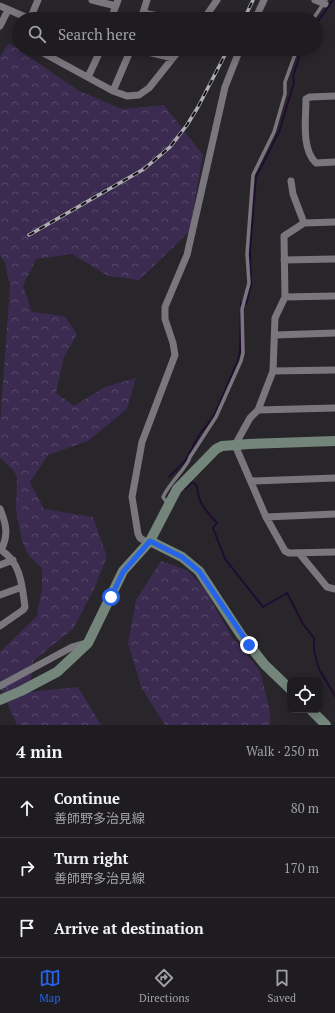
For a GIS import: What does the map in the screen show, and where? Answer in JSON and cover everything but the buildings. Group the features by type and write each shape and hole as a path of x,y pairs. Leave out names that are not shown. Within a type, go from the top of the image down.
{"main road":[{"path":"3,699 57,672 88,643 123,572 156,533 168,504 182,482 209,454 222,446 335,441"},
{"path":"149,542 182,557 199,571 241,635 265,665 287,686"},
{"path":"314,713 325,725"}],"street":[{"path":"33,12 38,0"},
{"path":"92,0 117,3"},
{"path":"143,12 147,0"},
{"path":"208,12 216,0"},
{"path":"258,12 264,0"},
{"path":"315,0 325,2"},
{"path":"0,6 13,12"},
{"path":"0,26 8,10"},
{"path":"49,56 113,91 127,96 144,93 150,88 173,58 165,56"},
{"path":"88,77 98,56"},
{"path":"113,91 128,56"},
{"path":"149,542 140,538 138,534 132,497 146,426 174,360 173,343 165,320 165,307 187,255 225,87 237,56"},
{"path":"335,96 310,97 306,100 307,149 310,158 316,163 335,162"},
{"path":"291,180 293,194 304,223"},
{"path":"335,222 304,223 284,236 285,297 275,318 273,371 258,410 250,418 235,445 266,517 285,551 289,553 335,552"},
{"path":"284,260 335,259"},
{"path":"285,297 335,296"},
{"path":"275,335 335,333"},
{"path":"273,371 335,370"},
{"path":"258,410 335,408"},
{"path":"251,481 335,478"},
{"path":"0,509 6,526 3,532 5,542 1,550 13,560 18,570 25,607 24,610 0,626"},
{"path":"266,517 335,514"},
{"path":"299,553 327,587 335,590"},
{"path":"0,565 13,560"},
{"path":"0,595 22,586"},
{"path":"0,686 72,647 88,643"}],"lane":[{"path":"318,12 325,2"},
{"path":"168,504 163,497 167,487 189,462 190,457 216,417 241,362 243,353 242,309 249,283 247,254 253,175 274,132 284,99 285,82 294,56"}],"green space":[{"path":"9,43 12,45 12,56 28,56 79,91 122,109 164,105 203,155 189,232 139,280 108,276 72,254 36,259 23,286 32,312 64,316 77,334 64,357 56,393 74,406 105,387 136,378 127,409 88,441 48,455 30,482 44,509 93,517 107,557 94,589 73,629 33,661 29,692 78,687 101,725 17,725 0,686 0,652 37,616 42,587 42,568 29,556 22,541 16,510 17,478 13,470 0,458 0,424 10,287 5,262 0,255 0,57"},
{"path":"161,561 187,570 204,588 232,637 260,671 270,711 270,725 165,725 141,687 128,643 136,600"}],"waterway":[{"path":"323,14 333,0"},
{"path":"246,304 251,285 250,249 256,177 279,132 294,83 293,76 300,56"},
{"path":"169,477 185,461 200,434 214,416 238,361 240,351 241,303"},
{"path":"185,489 192,482 197,486 201,502 206,511 217,523 213,528 225,559 263,607 287,593 303,624 314,638 314,651 319,669 335,696"}],"railway":[{"path":"247,12 253,0"},
{"path":"29,235 144,169 170,147 187,125 198,107 224,56"}],"route":[{"path":"111,597 123,572 150,541 182,557 199,571 249,645"}]}
